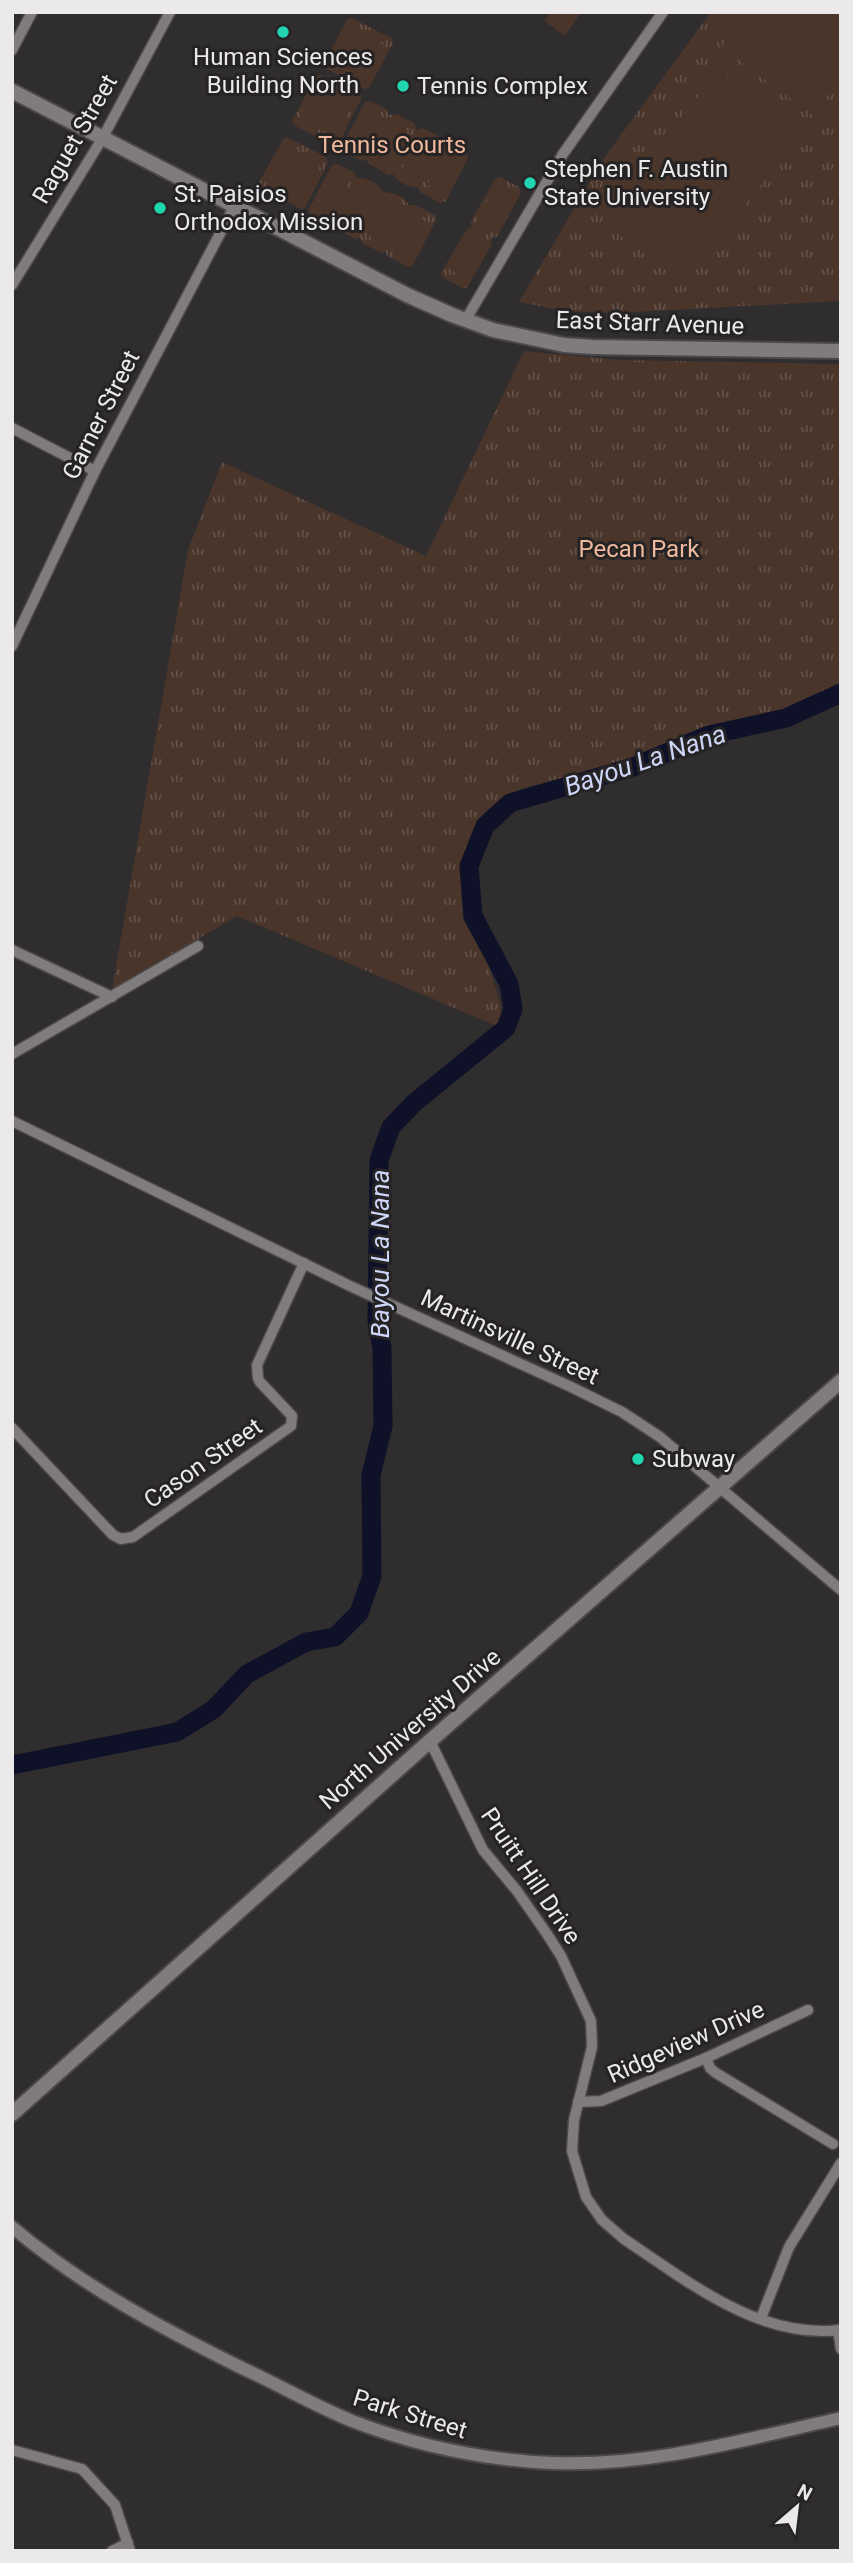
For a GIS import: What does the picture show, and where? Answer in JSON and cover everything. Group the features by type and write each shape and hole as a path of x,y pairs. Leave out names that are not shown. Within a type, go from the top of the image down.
{"main road":[{"name":"East Starr Avenue","path":"12,91 407,295 465,321 510,335 584,346 841,351"},
{"name":"North University Drive","path":"12,2113 430,1741 841,1381"}],"street":[{"path":"12,50 32,12"},
{"name":"Raguet Street","path":"12,285 102,139 170,12"},
{"path":"465,321 562,154 663,12"},
{"name":"Garner Street","path":"12,646 95,471 234,207"},
{"path":"12,428 95,471"},
{"path":"12,1054 198,946"},
{"path":"12,950 112,997"},
{"name":"Martinsville Street","path":"12,1121 350,1286 569,1385 622,1412 660,1437 841,1590"},
{"name":"Cason Street","path":"12,1428 113,1535 121,1539 133,1537 291,1426 292,1416 260,1382 256,1372 304,1263"},
{"name":"Pruitt Hill Drive","path":"430,1741 483,1850 517,1891 561,1956 591,2021 592,2047 571,2133 572,2151 586,2197 602,2220 625,2239 704,2293 731,2308 799,2329 840,2330 841,2349"},
{"name":"Ridgeview Drive","path":"578,2102 601,2101 706,2058 808,2011"},
{"path":"706,2058 710,2068 716,2073 833,2144"},
{"path":"761,2318 789,2247 841,2163"},
{"name":"Park Street","path":"12,2227 43,2253 97,2290 189,2342 349,2420 440,2450 497,2459 555,2463 630,2461 841,2418"},
{"path":"12,2450 82,2469 115,2505 129,2547 112,2551"}],"green space":[{"path":"551,12 581,12 565,36 544,21"},
{"path":"711,12 841,12 841,301 614,313 565,311 519,302 604,158"},
{"path":"747,12 841,12 841,78 813,115 721,47"},
{"name":"Tennis Courts","path":"352,18 391,38 393,43 369,88 364,89 325,68 324,64 347,19"},
{"path":"348,26 364,34 345,68 329,60"},
{"path":"368,37 384,45 366,80 350,71"},
{"path":"718,71 800,134 684,284 601,221"},
{"name":"Tennis Courts","path":"320,75 360,95 361,99 338,145 332,146 294,125 292,121 316,76"},
{"path":"317,83 333,92 314,126 299,118"},
{"path":"338,95 354,103 335,138 320,129"},
{"name":"Tennis Courts","path":"370,101 385,108 389,115 396,114 414,123 417,130 423,128 440,137 442,142 448,141 466,151 468,158 446,201 440,203 420,192 418,187 404,184 393,174 388,175 366,159 362,161 343,151 342,146 365,102"},
{"path":"367,110 383,118 364,153 349,144"},
{"path":"393,123 408,131 390,166 374,157"},
{"name":"Tennis Courts","path":"287,137 326,157 328,163 305,208 301,209 260,189 258,184 283,139"},
{"path":"419,138 435,146 416,180 400,172"},
{"path":"284,146 300,155 281,189 266,181"},
{"path":"445,151 461,159 442,194 427,185"},
{"path":"304,157 320,166 302,200 286,192"},
{"name":"Tennis Courts","path":"337,164 354,172 357,178 375,183 383,192 398,196 409,205 415,205 435,215 436,220 413,265 408,267 387,256 386,251 383,253 363,244 360,238 355,239 335,228 333,224 329,225 310,215 308,210 332,165"},
{"path":"334,173 349,181 331,215 315,207"},
{"name":"Tennis Courts","path":"500,177 519,187 521,193 497,237 491,238 492,244 467,288 462,288 442,277 441,273 467,229 472,227 471,222 495,179"},
{"path":"360,186 376,194 357,229 341,220"},
{"path":"495,187 511,196 493,228 477,219"},
{"path":"385,200 401,209 383,243 367,235"},
{"path":"411,214 427,222 409,256 393,248"},
{"path":"467,237 483,246 465,278 449,269"},
{"name":"Pecan Park","path":"524,351 619,360 841,364 841,683 813,701 780,712 702,727 618,763 520,789 488,809 470,836 460,870 463,920 488,963 501,1007 499,1027 237,916 112,990 188,550 222,462 426,556"}],"waterway":[{"name":"Bayou La Nana","path":"12,1765 177,1732 214,1709 247,1674 306,1642 335,1637 359,1613 372,1576 371,1475 383,1426 382,1348 377,1320 379,1160 391,1127 414,1103 506,1028 513,1009 509,984 473,916 469,866 485,826 510,803 633,767 709,735 786,718 841,693"}],"place":[{"name":"Human Sciences Building North","path":"283,32"},
{"name":"Tennis Complex","path":"403,86"},
{"name":"Stephen F. Austin State University","path":"530,183"},
{"name":"St. Paisios Orthodox Mission","path":"160,208"},
{"name":"Subway","path":"638,1459"}]}
